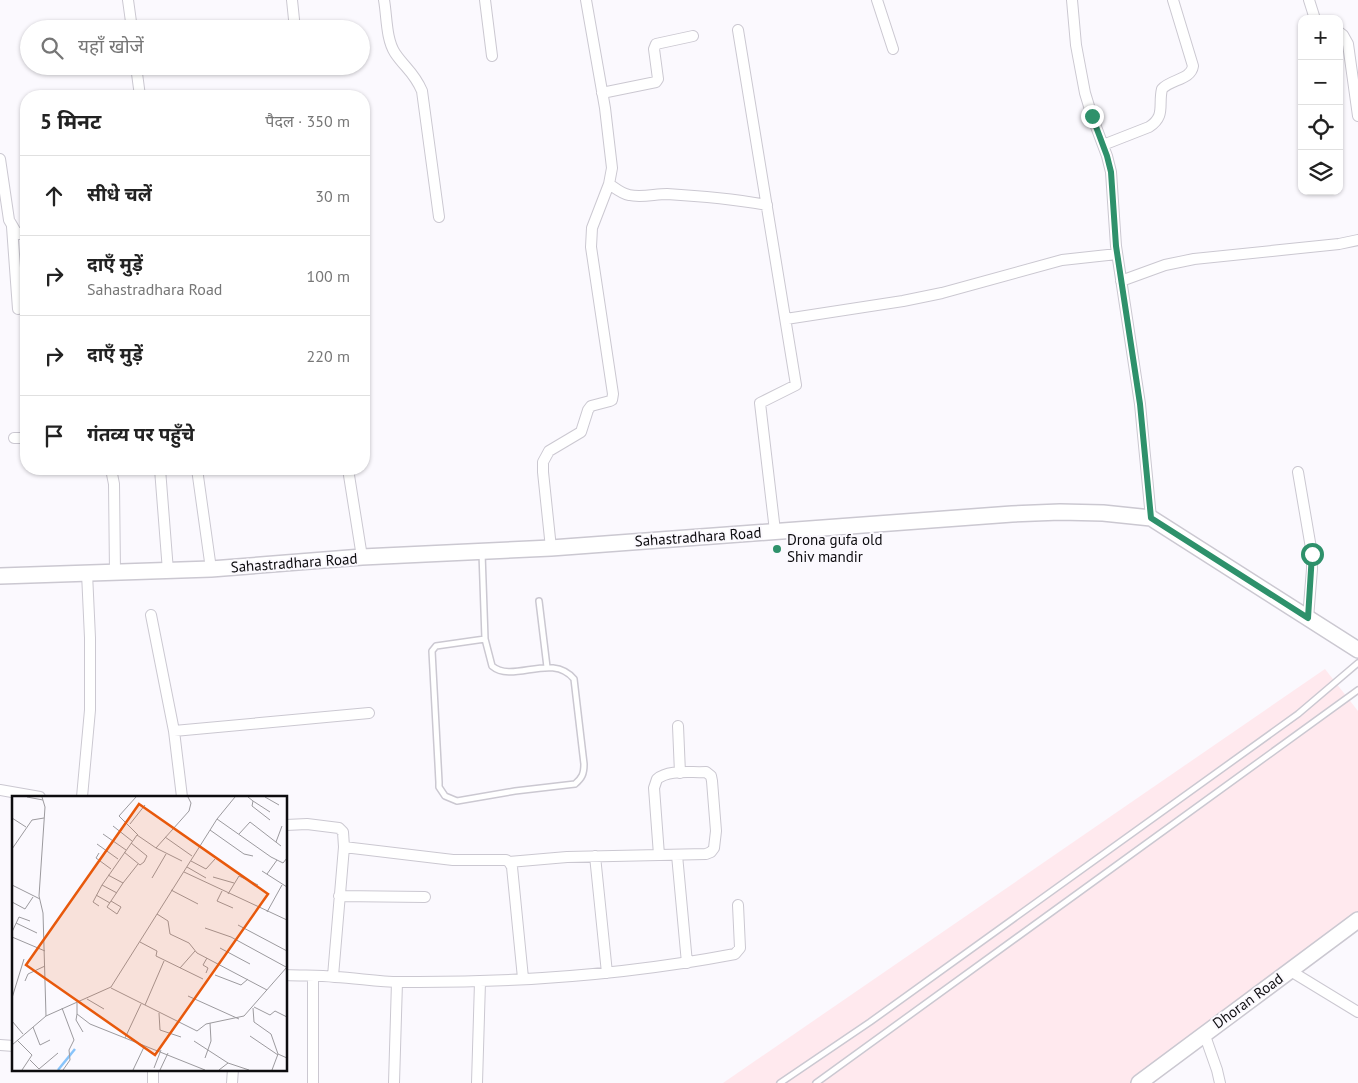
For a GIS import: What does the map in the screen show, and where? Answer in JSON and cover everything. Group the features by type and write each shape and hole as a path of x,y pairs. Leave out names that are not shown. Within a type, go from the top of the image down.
{"main road":[{"name":"Sahastradhara Road","path":"0,576 211,569 362,557 551,548 1060,512 1103,513 1151,518 1358,650"},
{"name":"Dhoran Road","path":"1139,1083 1358,920"}],"street":[{"path":"128,0 131,20"},
{"path":"292,0 294,20"},
{"path":"384,0 391,44 395,53 417,79 422,91 439,217"},
{"path":"485,0 492,56"},
{"path":"551,548 542,467 546,456 556,446 581,432 591,406 607,402 613,398 591,247 592,228 609,184 612,168 602,93 586,0"},
{"path":"877,0 893,49"},
{"path":"1072,0 1081,75 1092,116 1111,172 1117,254 1140,404 1151,518"},
{"path":"1103,145 1149,128 1154,124 1160,117 1162,88 1168,83 1187,76 1192,71 1193,66 1173,0"},
{"path":"1309,0 1314,15"},
{"path":"738,30 796,386 760,403 775,531"},
{"path":"1343,35 1348,44 1358,116"},
{"path":"602,93 656,82 658,79 654,49 656,44 693,36"},
{"path":"137,75 139,90"},
{"path":"0,159 9,220 12,227 20,234"},
{"path":"609,184 624,194 631,196 664,194 737,200 767,205"},
{"path":"12,227 18,309"},
{"path":"1121,281 1165,265 1194,259 1263,250 1321,246 1358,240"},
{"path":"786,319 903,301 942,293 1062,260 1117,254"},
{"path":"14,438 20,438"},
{"path":"1298,472 1312,554 1308,618"},
{"path":"112,475 114,484 115,572"},
{"path":"160,475 168,570"},
{"path":"198,475 211,569"},
{"path":"349,475 362,557"},
{"path":"82,796 90,710 90,638 87,573"},
{"path":"150,615 174,731 182,796"},
{"path":"174,731 369,713"},
{"path":"678,726 680,773"},
{"path":"344,848 453,860 506,860 509,862 567,856 678,855 711,852 714,848 716,831 711,776 706,772 663,775 657,779 655,783 659,855"},
{"path":"0,790 34,796"},
{"path":"288,825 308,824 339,828 344,835 332,976"},
{"path":"678,855 687,963"},
{"path":"595,856 608,973"},
{"path":"509,862 512,867 523,978"},
{"path":"339,896 425,897"},
{"path":"288,975 332,976 397,982 480,982 608,973 687,963 737,953 740,948 738,905"},
{"path":"1290,970 1358,1012"},
{"path":"313,976 313,1083"},
{"path":"394,1083 397,982"},
{"path":"477,1083 480,982"},
{"path":"1204,1033 1220,1083"},
{"path":"152,1083 153,1070"},
{"path":"232,1083 233,1070"}],"lane":[{"path":"482,552 486,639 492,666 502,672 547,667 563,670 570,674 575,683 584,764 584,774 575,784 515,791 465,801 450,799 445,796 439,787 430,655 436,646 486,639"},
{"path":"539,601 547,667"},
{"path":"784,1082 1298,714 1358,663"},
{"path":"816,1083 1358,690"}],"shaded area":[{"path":"1325,669 1358,711 1358,922 1131,1083 723,1083"}],"place":[{"name":"Drona gufa old Shiv mandir","path":"777,549"}],"route":[{"path":"1092,116 1111,172 1116,246 1140,404 1151,518 1308,618 1312,554"}]}
